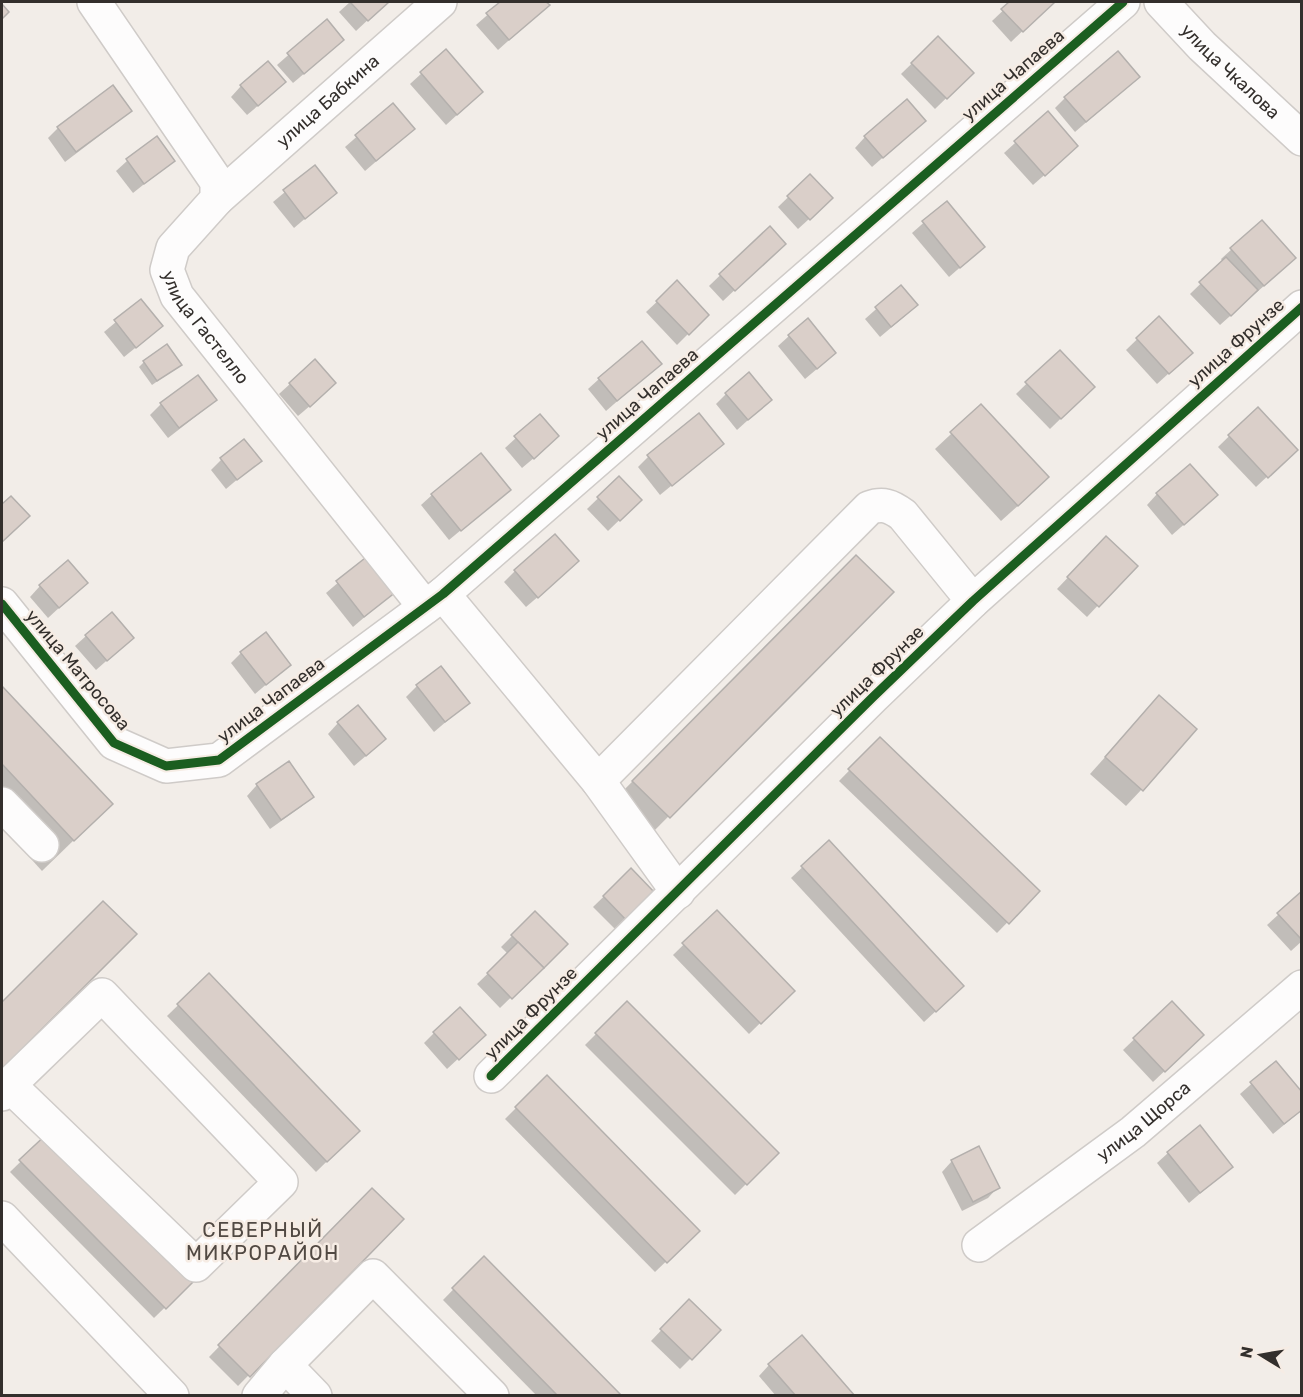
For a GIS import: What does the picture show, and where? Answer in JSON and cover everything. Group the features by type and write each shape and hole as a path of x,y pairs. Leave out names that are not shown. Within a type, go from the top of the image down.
{"street":[{"path":"94,2 217,182 216,199"},
{"name":"улица Бабкина","path":"216,199 441,2"},
{"name":"улица Чапаева","path":"166,766 219,760 434,600 1123,2"},
{"name":"улица Чкалова","path":"1161,2 1202,46 1302,139"},
{"name":"улица Гастелло","path":"216,199 173,248 167,270 177,296 434,600 598,781 678,892"},
{"name":"улица Фрунзе","path":"491,1076 865,705 973,602 1302,307"},
{"path":"598,781 868,508 879,505 892,506 903,515 973,602"},
{"name":"улица Матросова","path":"2,604 114,743 166,766"},
{"path":"2,804 42,845"},
{"name":"улица Щорса","path":"979,1245 1132,1132 1302,987"},
{"path":"102,995 281,1182 196,1265 5,1090 102,995"},
{"path":"2,1218 172,1395"},
{"path":"259,1395 285,1365 373,1276 492,1395"},
{"path":"285,1365 315,1395"}],"building":[{"path":"350,2 389,2 368,21"},
{"path":"500,2 546,2 550,5 509,40 486,13"},
{"path":"1009,2 1055,2 1023,32 1001,9"},
{"path":"2,4 9,12 2,19"},
{"path":"327,19 344,40 304,74 287,53"},
{"path":"938,36 974,73 947,99 911,63"},
{"path":"446,49 483,92 457,115 420,72"},
{"path":"1118,51 1140,77 1086,122 1064,97"},
{"path":"268,61 286,82 258,106 240,85"},
{"path":"113,85 132,111 76,152 57,127"},
{"path":"907,99 926,121 883,158 864,136"},
{"path":"393,103 415,129 376,161 355,135"},
{"path":"1048,111 1078,146 1045,176 1014,141"},
{"path":"157,136 175,161 144,184 126,159"},
{"path":"315,165 337,193 305,219 283,190"},
{"path":"810,174 833,198 810,220 787,196"},
{"path":"947,201 985,247 960,268 922,221"},
{"path":"1262,220 1296,258 1264,286 1230,248"},
{"path":"770,226 786,244 735,291 719,274"},
{"path":"1226,257 1258,290 1231,316 1199,282"},
{"path":"677,280 709,315 689,335 656,301"},
{"path":"901,285 918,305 891,327 875,307"},
{"path":"141,299 163,326 136,348 114,320"},
{"path":"1159,316 1193,353 1169,374 1136,338"},
{"path":"808,318 836,353 817,369 788,335"},
{"path":"642,341 662,364 617,401 598,378"},
{"path":"167,344 182,365 157,381 143,361"},
{"path":"1060,350 1095,387 1061,419 1025,382"},
{"path":"315,359 336,383 310,407 289,383"},
{"path":"749,372 772,400 748,420 725,393"},
{"path":"198,375 217,400 179,428 160,403"},
{"path":"981,404 1049,477 1018,506 950,432"},
{"path":"1258,407 1298,450 1268,478 1228,435"},
{"path":"699,413 724,444 672,486 647,455"},
{"path":"540,414 559,436 534,459 514,436"},
{"path":"244,439 262,461 237,480 220,458"},
{"path":"481,453 511,490 461,531 431,494"},
{"path":"1190,464 1218,495 1184,525 1156,493"},
{"path":"619,476 642,500 620,521 597,497"},
{"path":"11,496 30,516 2,542 2,504"},
{"path":"555,534 579,561 538,598 514,570"},
{"path":"1106,536 1138,566 1099,607 1067,577"},
{"path":"369,555 397,591 364,617 336,581"},
{"path":"856,555 894,592 670,818 632,781"},
{"path":"68,560 88,583 59,608 39,585"},
{"path":"112,612 134,638 107,661 85,635"},
{"path":"266,632 291,665 266,685 240,652"},
{"path":"441,666 470,703 445,722 416,685"},
{"path":"2,686 113,804 74,841 2,764"},
{"path":"1159,695 1197,729 1143,791 1105,757"},
{"path":"358,705 386,739 366,756 337,722"},
{"path":"880,737 1040,891 1009,924 848,769"},
{"path":"289,761 314,797 281,820 256,784"},
{"path":"829,840 964,986 936,1012 801,866"},
{"path":"631,868 656,894 628,922 603,896"},
{"path":"1302,891 1302,940 1277,913"},
{"path":"103,901 137,934 2,1069 2,1002"},
{"path":"717,910 795,991 761,1024 682,943"},
{"path":"535,911 568,944 544,968 511,935"},
{"path":"518,942 544,968 512,999 487,973"},
{"path":"209,973 360,1131 327,1162 177,1004"},
{"path":"627,1001 779,1153 747,1185 595,1033"},
{"path":"1172,1001 1204,1035 1165,1072 1133,1038"},
{"path":"460,1007 486,1035 459,1060 433,1032"},
{"path":"1276,1061 1302,1092 1302,1110 1284,1124 1250,1082"},
{"path":"547,1075 700,1231 667,1263 515,1107"},
{"path":"1200,1125 1233,1167 1200,1193 1167,1152"},
{"path":"50,1131 196,1279 166,1309 19,1160"},
{"path":"979,1146 1000,1188 973,1202 951,1160"},
{"path":"372,1188 404,1219 250,1377 218,1345"},
{"path":"484,1256 622,1396 558,1396 452,1288"},
{"path":"689,1299 721,1330 692,1360 660,1329"},
{"path":"802,1335 855,1396 796,1396 768,1364"}],"cycle path":[{"path":"2,604 114,743 166,766 219,760 443,594 1123,2"},
{"path":"491,1076 873,697 973,601 1302,307"}],"district":[{"name":"СЕВЕРНЫЙ МИКРОРАЙОН","path":"263,1242"}]}
